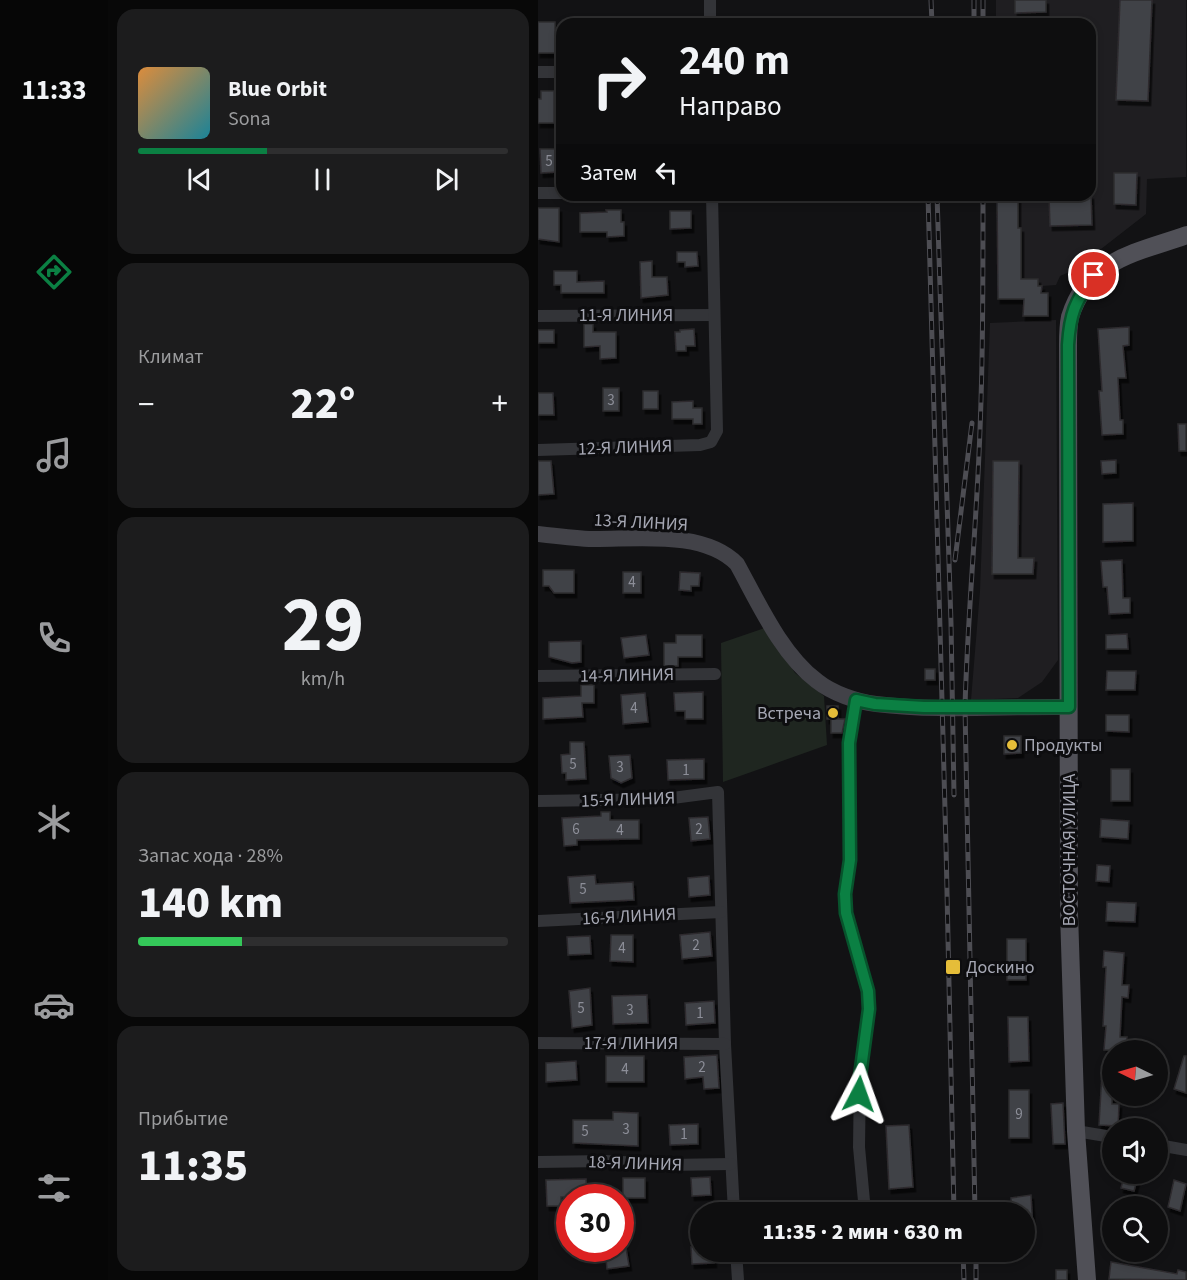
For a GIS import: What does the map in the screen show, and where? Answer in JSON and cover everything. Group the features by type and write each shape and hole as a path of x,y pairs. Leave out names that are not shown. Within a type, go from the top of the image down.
{"main road":[{"name":"ВОСТОЧНАЯ УЛИЦА","path":"1087,1280 1076,1131 1069,913 1068,345 1070,320 1078,297 1094,275 1128,256 1186,235"}],"street":[{"path":"710,0 710,18"},
{"path":"538,72 556,72"},
{"path":"538,193 556,193"},
{"path":"712,201 714,315"},
{"name":"11-Я ЛИНИЯ","path":"538,316 714,315"},
{"name":"12-Я ЛИНИЯ","path":"538,450 700,445 711,442 717,431 714,315"},
{"name":"13-Я ЛИНИЯ","path":"538,534 588,539 666,539 715,548 728,555 737,564 774,629 802,666 817,681 856,700"},
{"name":"14-Я ЛИНИЯ","path":"538,676 715,674"},
{"path":"864,1202 859,1147 860,1076 869,1009 868,991 846,913 845,894 850,860 849,743 856,700 875,704 924,707 1069,707"},
{"name":"15-Я ЛИНИЯ","path":"538,801 665,799 718,792 721,912"},
{"path":"721,912 733,1202"},
{"name":"16-Я ЛИНИЯ","path":"538,921 721,912"},
{"name":"17-Я ЛИНИЯ","path":"538,1043 725,1044"},
{"path":"1076,1131 1102,1135"},
{"path":"1168,1147 1186,1150"},
{"name":"18-Я ЛИНИЯ","path":"538,1162 731,1164"},
{"path":"737,1262 738,1280"}],"shaded area":[{"path":"996,0 1186,0 1186,177 1147,179 1146,214 1074,270 1060,276 1056,285 1042,286 1041,293 1024,293 1024,299 998,299 997,201 1096,201 1096,18 996,18"},
{"path":"1056,320 1058,660 1042,682 1018,698 971,700 980,591 990,323"},
{"path":"765,628 795,673 824,696 827,745 723,782 721,643"}],"building":[{"path":"1015,0 1046,0 1046,12 1015,13"},
{"path":"1120,0 1152,0 1148,101 1116,100"},
{"path":"538,22 555,22 555,53 538,53"},
{"path":"541,91 554,91 554,123 538,123 538,99 541,99"},
{"path":"540,149 556,149 556,172 541,173"},
{"path":"1114,173 1137,173 1136,205 1114,204"},
{"path":"997,201 1018,201 1018,228 1021,228 1021,279 1038,279 1038,286 1042,286 1041,293 1048,293 1048,316 1023,316 1024,299 998,299"},
{"path":"1049,201 1091,201 1092,225 1050,226"},
{"path":"538,208 559,208 559,242 538,239"},
{"path":"606,210 621,210 624,236 607,237 607,232 580,232 580,213 607,212"},
{"path":"670,211 691,211 691,228 670,229"},
{"path":"677,252 697,252 698,266 685,267 685,262 677,262"},
{"path":"652,261 652,277 667,277 668,295 641,298 640,262"},
{"path":"554,271 577,271 577,282 604,281 604,293 561,293 561,285 554,285"},
{"path":"584,324 593,324 593,332 616,332 616,358 600,359 600,346 584,347"},
{"path":"1129,327 1129,345 1123,346 1126,378 1118,378 1123,434 1102,435 1098,329"},
{"path":"694,329 695,346 686,346 686,351 676,351 675,332"},
{"path":"538,330 554,330 554,343 538,343"},
{"path":"603,388 619,388 619,411 603,411"},
{"path":"643,391 658,391 658,409 643,409"},
{"path":"538,393 553,393 554,415 538,415"},
{"path":"693,401 693,408 702,408 702,424 693,424 693,419 672,419 672,402"},
{"path":"1178,424 1186,424 1186,451 1179,451"},
{"path":"1116,460 1116,473 1102,474 1101,461"},
{"path":"538,461 551,461 554,494 538,495"},
{"path":"993,461 1019,461 1018,558 1034,558 1033,574 992,574"},
{"path":"1133,503 1133,541 1103,542 1103,504"},
{"path":"1122,560 1123,598 1130,598 1130,613 1109,614 1107,587 1103,587 1101,561"},
{"path":"543,570 574,570 574,593 554,593 549,586 543,586"},
{"path":"623,572 641,572 641,593 623,593"},
{"path":"680,572 700,573 699,586 691,586 691,591 679,590"},
{"path":"1127,634 1128,649 1106,649 1106,635"},
{"path":"646,635 649,655 624,658 621,638"},
{"path":"676,635 702,635 702,657 678,657 678,666 664,666 664,643 676,643"},
{"path":"581,641 581,662 572,663 549,657 549,642"},
{"path":"925,669 935,669 935,680 925,680"},
{"path":"1107,671 1136,671 1135,690 1106,690"},
{"path":"581,685 594,685 594,703 582,703 583,717 543,719 543,698 581,696"},
{"path":"703,692 703,719 685,719 685,711 675,711 674,693"},
{"path":"645,693 648,722 623,724 621,695"},
{"path":"827,706 838,706 838,719 827,719"},
{"path":"1106,715 1129,715 1129,732 1106,731"},
{"path":"831,719 845,719 842,733 831,733"},
{"name":"Продукты","path":"1004,736 1021,736 1021,753 1004,754"},
{"path":"570,742 584,742 586,779 566,780 566,773 562,773 561,755 570,754"},
{"path":"630,755 632,778 621,783 611,778 609,756"},
{"path":"704,759 704,779 668,780 667,760"},
{"path":"1111,769 1130,769 1130,801 1111,801"},
{"path":"601,812 610,812 610,820 639,820 639,839 577,840 577,845 564,846 562,818 601,816"},
{"path":"708,817 710,839 691,841 689,818"},
{"path":"1101,819 1129,821 1128,839 1100,837"},
{"path":"1097,865 1110,866 1109,882 1096,881"},
{"path":"595,875 596,884 633,882 634,900 570,903 568,877"},
{"path":"709,876 710,895 689,897 688,878"},
{"path":"1107,902 1136,903 1135,922 1106,921"},
{"path":"710,932 712,956 682,959 680,935"},
{"path":"611,935 633,935 633,962 610,961"},
{"path":"590,936 591,954 568,955 567,937"},
{"path":"1007,939 1026,939 1026,980 1007,980"},
{"path":"1104,951 1124,953 1122,985 1129,985 1128,998 1122,997 1120,1037 1127,1037 1127,1040 1105,1040 1106,1026 1103,1026 1106,967 1103,967"},
{"path":"590,988 592,1025 572,1028 569,991"},
{"path":"647,995 648,1023 613,1024 612,996"},
{"path":"714,1001 715,1023 686,1025 685,1003"},
{"path":"1008,1017 1028,1017 1029,1061 1009,1062"},
{"path":"717,1055 719,1088 704,1089 703,1077 685,1079 684,1057"},
{"path":"606,1056 644,1056 644,1082 606,1082"},
{"path":"1184,1056 1186,1056 1186,1093 1174,1089"},
{"path":"576,1061 577,1080 546,1082 546,1063"},
{"path":"1102,1073 1102,1106 1119,1106 1118,1118 1102,1118 1102,1125 1099,1125"},
{"path":"1009,1090 1029,1090 1029,1138 1009,1138"},
{"path":"1063,1103 1065,1144 1053,1144 1051,1104"},
{"path":"613,1112 638,1113 638,1146 573,1143 573,1120 613,1120"},
{"path":"698,1124 698,1144 670,1145 669,1125"},
{"path":"909,1125 913,1187 889,1189 886,1126"},
{"path":"710,1177 711,1195 692,1196 691,1178"},
{"path":"623,1178 645,1178 645,1198 634,1198 634,1184 623,1184"},
{"path":"586,1179 586,1184 556,1184 556,1206 547,1206 546,1180"},
{"path":"1174,1180 1186,1184 1180,1211 1168,1207"},
{"path":"1122,1184 1136,1184 1134,1191 1121,1188"},
{"path":"1031,1195 1031,1202 1011,1202 1011,1198"},
{"path":"606,1262 628,1262 629,1266 607,1269"},
{"path":"692,1262 714,1263 692,1264"},
{"path":"1111,1262 1177,1274 1178,1270 1186,1272 1186,1280 1109,1279"},
{"path":"1056,1270 1067,1270 1067,1280 1056,1280"}],"railway":[{"path":"931,0 932,18"},
{"path":"974,0 974,18"},
{"path":"983,0 983,18"},
{"path":"928,201 954,1202"},
{"path":"937,201 951,623 954,795"},
{"path":"975,1202 965,707 980,418 983,201"},
{"path":"955,560 972,423"},
{"path":"963,1262 964,1280"},
{"path":"976,1262 976,1280"}],"place":[{"name":"Встреча","path":"833,713"},
{"name":"Продукты","path":"1012,745"},
{"name":"Доскино","path":"953,967"}],"route":[{"path":"859,1094 869,1009 868,991 846,913 845,894 850,860 849,743 856,700 875,704 924,707 1069,707 1068,345 1070,320 1078,297 1094,275"}]}
